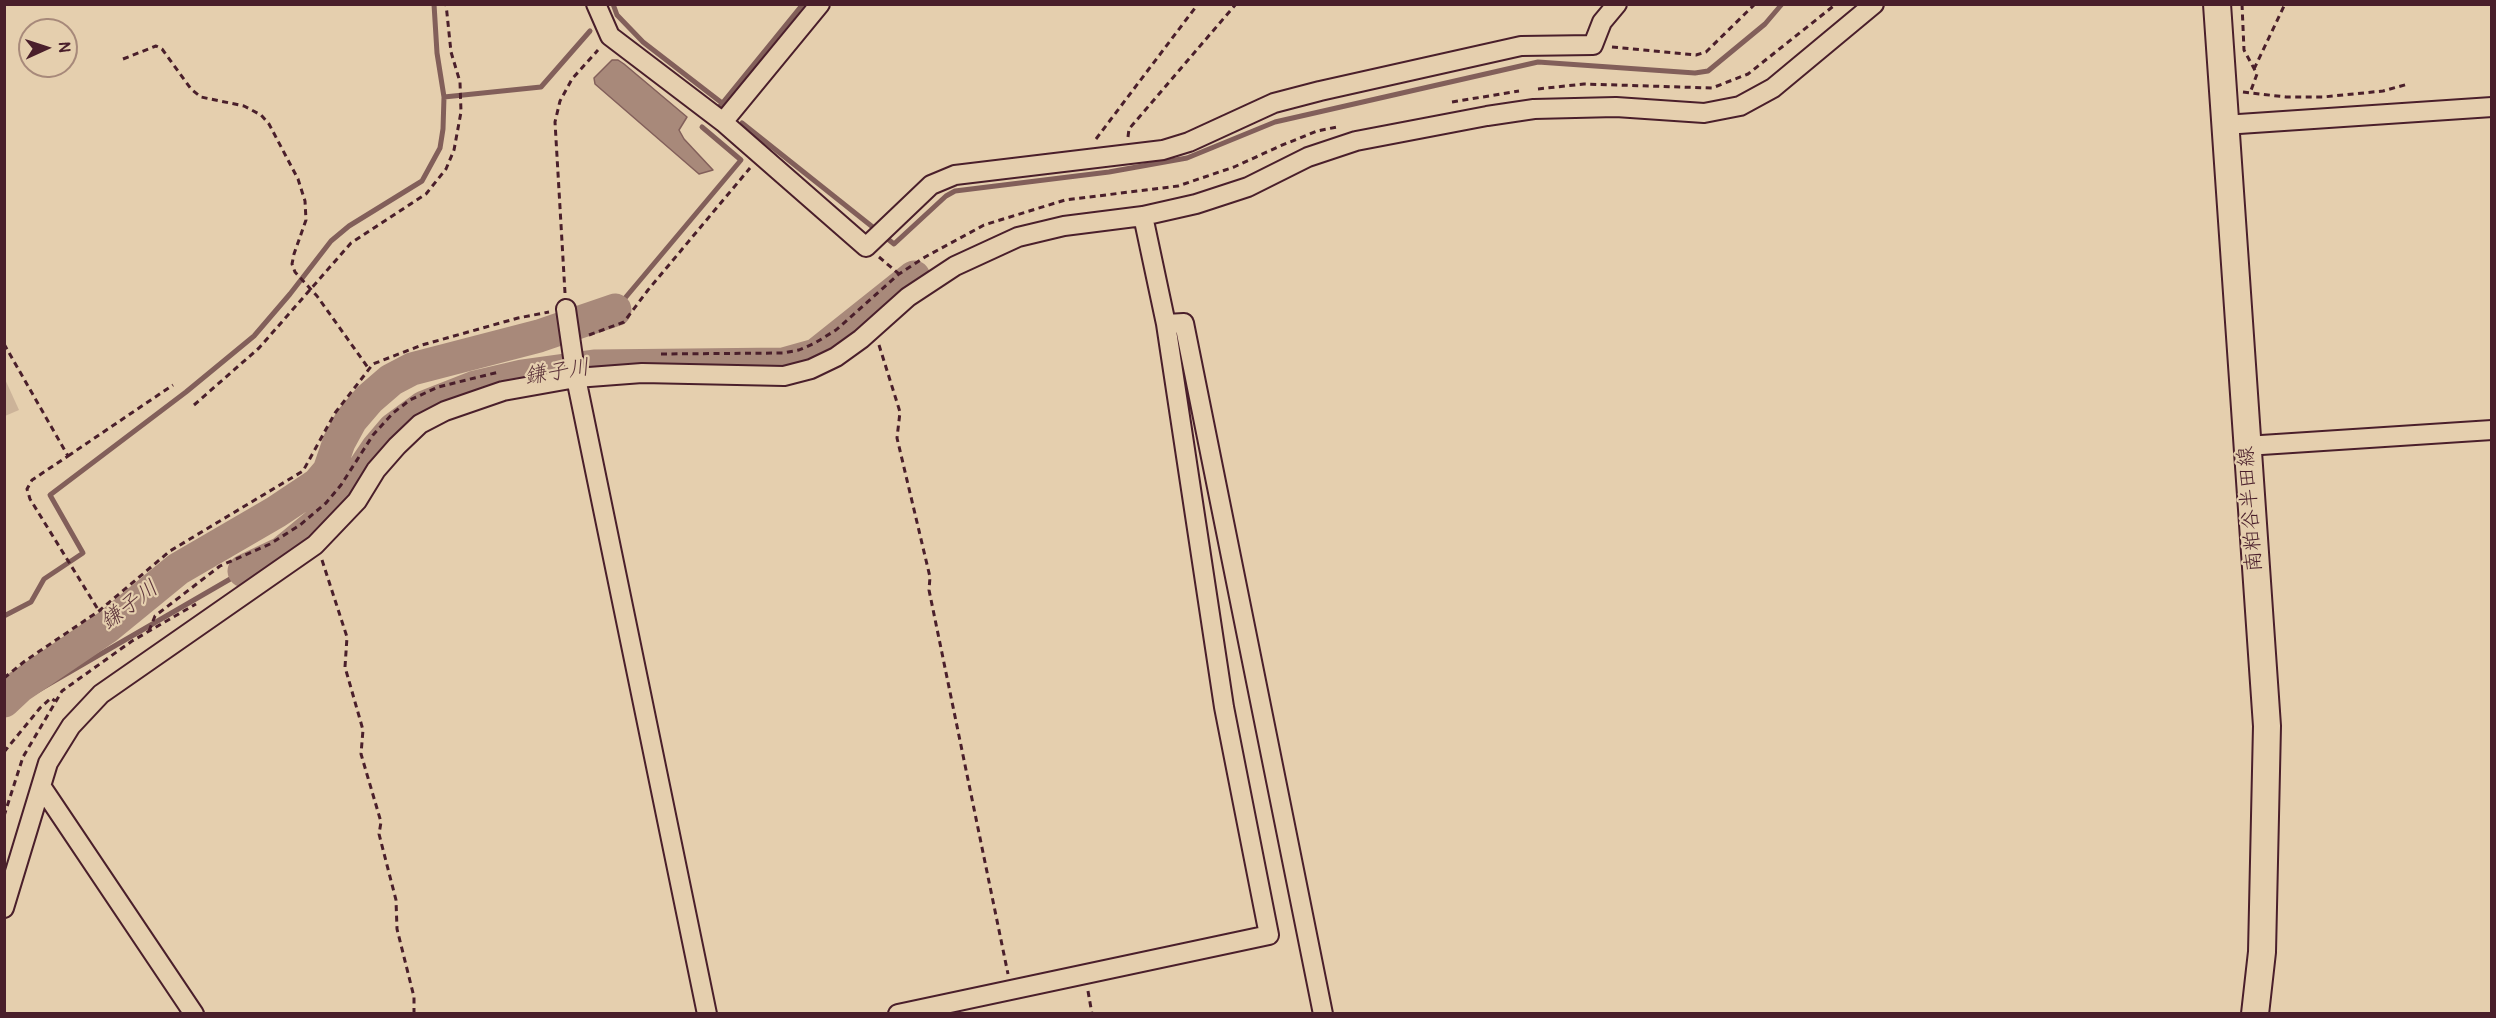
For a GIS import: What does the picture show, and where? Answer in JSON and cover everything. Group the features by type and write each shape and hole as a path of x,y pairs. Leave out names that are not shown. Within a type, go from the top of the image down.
{"main road":[{"name":"南粕谷半田線","path":"2217,4 2267,726 2262,952 2255,1014"}],"street":[{"path":"596,4 610,36 723,122 866,247 931,185 956,175 1172,147 1274,104 1320,91 1521,46 1593,45 1602,22 1617,4"},
{"path":"723,122 820,4"},
{"path":"4,908 48,763 71,726 101,694 315,545 357,501 376,470 420,424 445,411 503,391 576,378 642,373 784,376 811,369 836,357 908,297 955,266 1018,237 1064,226 1143,216 1196,204 1248,187 1308,157 1356,141 1534,109 1616,107 1704,113 1740,106 1773,88 1874,4"},
{"path":"2224,125 2492,107"},
{"path":"898,1014 1269,935 1224,707 1166,324 1143,216"},
{"path":"566,309 576,378 707,1014"},
{"path":"1166,324 1184,323 1323,1014"},
{"path":"2246,446 2492,430"},
{"path":"41,786 194,1014"}],"path":[{"path":"194,405 259,348 351,243 426,194 446,169 454,150 460,112 460,82 451,52 446,4"},
{"path":"1085,159 1092,145 1198,4"},
{"path":"1128,154 1129,129 1236,4"},
{"path":"1593,45 1696,56 1706,52 1755,4"},
{"path":"2242,4 2244,50 2256,77 2250,93"},
{"path":"2254,69 2285,4"},
{"path":"4,678 99,611 170,551 303,471 334,413 373,364 422,345 518,318 566,309 555,122 560,101 572,79 610,36"},
{"path":"123,59 156,46 162,49 191,89 201,97 244,106 261,115 269,124 297,179 305,201 306,220 292,264 295,272 369,369"},
{"path":"2222,91 2286,97 2323,97 2383,91 2408,84"},
{"path":"570,341 624,322 761,155"},
{"path":"655,354 783,353 815,344 836,330 899,274 961,237"},
{"path":"866,247 899,274"},
{"path":"871,330 876,337 900,412 897,438 930,577 929,590 1011,991"},
{"path":"4,344 68,456"},
{"path":"148,631 155,616 220,566 270,544 300,525 326,504 373,435 393,413 410,400 438,387 486,374 507,371"},
{"path":"99,611 30,499 27,489 32,480 173,385"},
{"path":"315,545 348,637 345,667 363,730 361,754 381,822 379,834 396,900 397,929 414,998 414,1014"},
{"path":"4,752 40,708 51,698 55,701"},
{"path":"1084,975 1092,1014"}],"shaded area":[{"path":"612,60 618,60 624,64 687,117 679,130 684,139 713,170 699,174 595,84 594,78"},
{"path":"4,377 19,410 5,416 4,416"}],"waterway":[{"path":"434,4 437,53 444,97"},
{"path":"613,4 617,15 643,42 722,103"},
{"path":"716,111 803,4"},
{"path":"742,123 894,244 946,196 955,191 1109,172 1187,158 1275,122 1538,62 1695,73 1708,71 1765,24 1782,4"},
{"path":"4,616 31,602 44,579 83,553 50,495 186,392 254,336 331,241 349,226 422,181 440,148 444,97 541,87 590,31"},
{"path":"615,310 741,160 702,127"},
{"name":"鎌子川","path":"244,571 282,553 338,507 377,449 394,429 424,407 475,387 522,376 594,366 784,364 816,355 914,277"},
{"name":"鎌子川","path":"4,701 20,686 107,627 178,569 276,512 318,484 329,471 339,442 351,420 369,399 391,380 412,369 539,336 615,310"},
{"path":"4,710 244,571"}]}
